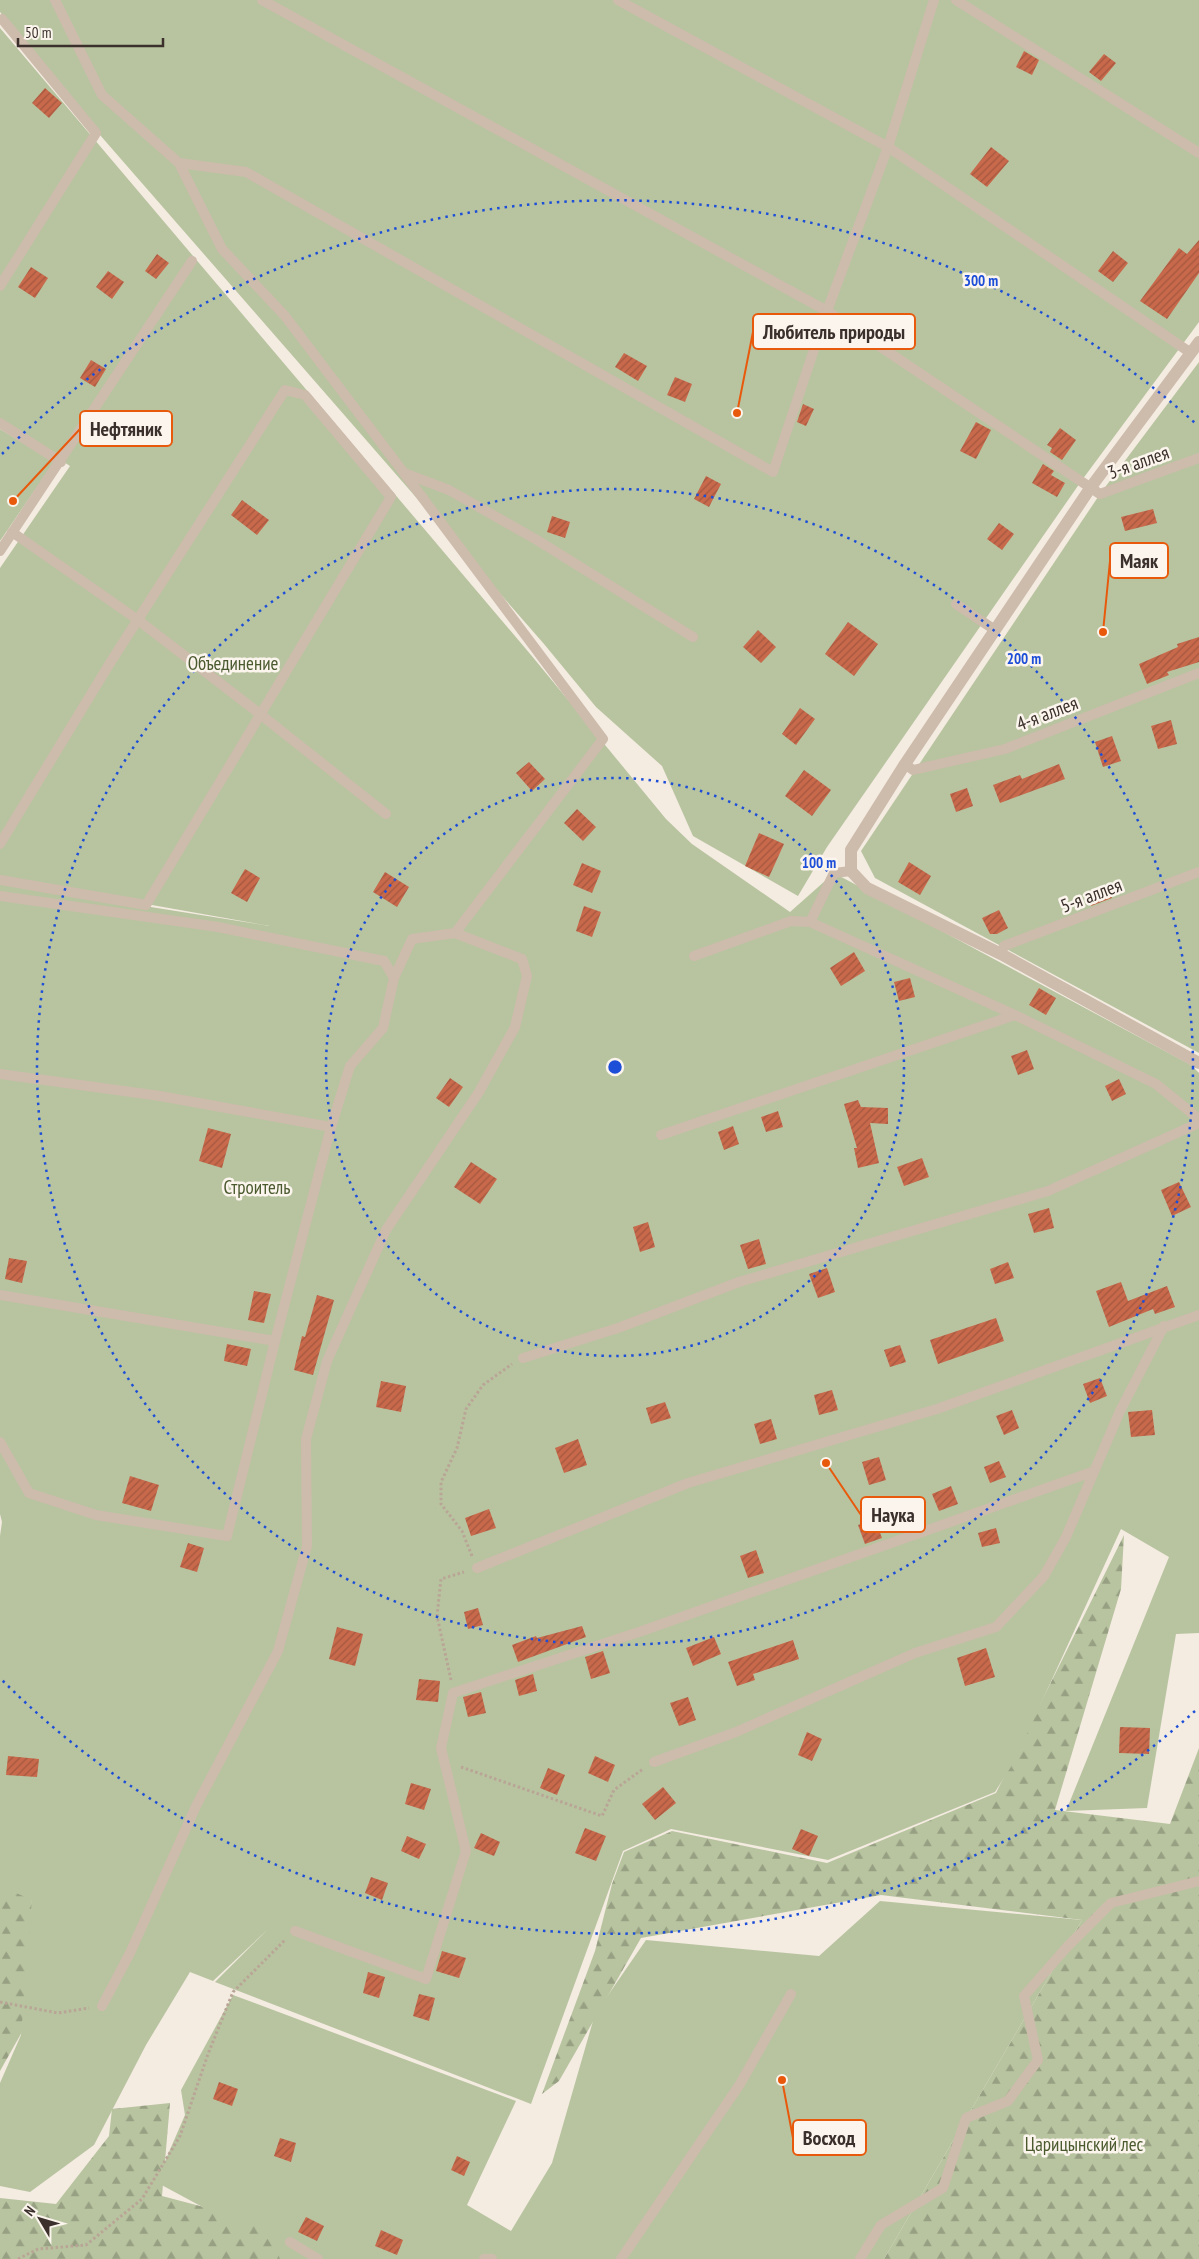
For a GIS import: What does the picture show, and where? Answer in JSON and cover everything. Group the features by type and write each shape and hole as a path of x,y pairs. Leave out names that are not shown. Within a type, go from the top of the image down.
{"street":[{"path":"1199,342 1091,487 905,764 851,850 851,871 867,888 1001,954 1199,1063"}],"lane":[{"path":"55,0 102,95 179,163 222,249 285,316 603,739 455,933"},
{"path":"262,0 827,311 1091,487"},
{"path":"618,0 888,147 1191,352"},
{"path":"179,163 246,172 773,472 827,311 888,147 934,0"},
{"path":"956,0 1199,153"},
{"path":"0,286 96,133 1,19"},
{"path":"0,551 192,261"},
{"path":"0,844 138,620 285,390 305,395 391,497 146,905 0,880"},
{"path":"0,423 60,462"},
{"name":"3-я аллея","path":"1091,487 1100,494 1199,458"},
{"path":"404,473 449,490 465,499 536,540 693,637"},
{"path":"12,532 138,620 386,814"},
{"path":"956,604 995,630"},
{"name":"4-я аллея","path":"905,764 913,770 1005,749 1199,673"},
{"path":"810,922 834,873 851,871"},
{"name":"5-я аллея","path":"1001,954 1004,946 1199,872"},
{"path":"0,896 218,927 384,960 394,978"},
{"path":"694,956 791,922 810,922 1015,1015 1156,1084 1199,1119"},
{"path":"0,1442 29,1493 96,1515 227,1536 275,1341 331,1127 350,1066 383,1028 394,978 412,939 455,933 522,959 527,976 515,1027 479,1092 386,1230 327,1361 306,1439 307,1546 278,1651 196,1806 130,1953 102,2006"},
{"path":"661,1135 1015,1015"},
{"path":"0,1074 160,1096 331,1127"},
{"path":"523,1358 618,1328 739,1282 1048,1191 1199,1123"},
{"path":"0,1294 275,1341"},
{"path":"477,1568 688,1483 937,1409 1199,1315"},
{"path":"654,1762 736,1732 915,1653 996,1627 1044,1576 1066,1537 1092,1472 1120,1411 1164,1326"},
{"path":"295,1931 426,1979 466,1851 441,1748 453,1693 642,1631 1092,1472"},
{"path":"860,2259 881,2225 942,2188 966,2118 1008,2101 1038,2060 1024,1996 1066,1948 1112,1903 1199,1881"},
{"path":"621,2259 740,2084 791,1994"},
{"path":"290,2242 318,2259"},
{"path":"484,2259 492,2259"}],"path":[{"path":"453,1693 447,1657 436,1616 441,1579 477,1568 462,1532 441,1504 441,1482 457,1448 466,1409 483,1385 505,1368 523,1358"},
{"path":"444,1761 602,1816 614,1790 654,1762"},
{"path":"18,2259 38,2249 86,2245 142,2199 180,2136 208,2054 233,1992 295,1931"},
{"path":"0,2002 58,2013 102,2006"}],"green space":[{"path":"0,0 1199,0 1199,322 1082,480 827,847 798,896 693,836 662,766 596,707 544,644 93,127 0,12"},
{"path":"0,28 531,655 666,819 692,844 790,912 834,873 1191,1065 1199,1073 1199,1633 1176,1634 1147,1808 1066,1811 1169,1557 1121,1529 1014,1762 995,1792 828,1860 671,1829 623,1851 531,2104 215,1982 267,1930 213,1981 190,1972 146,2045 94,2145 30,2192 0,2186 0,2083 21,2035 32,1900 0,1886 0,1536 2,1522 0,1514 0,883 270,926 0,878 0,568 70,466 0,421"},
{"path":"1199,362 1199,1053 875,878 861,851 1100,494"},
{"path":"0,429 54,462 0,541"},
{"name":"Царицынский лес","path":"1124,1535 1121,1589 1055,1810 1170,1824 1199,1748 1199,2259 884,2259 1082,1920 881,1895 641,1938 559,2081 542,2094 595,1951 612,1884 624,1852 672,1831 827,1863 996,1793"},
{"path":"0,1882 32,1890 31,2016 0,2071"},
{"path":"880,1901 1082,1920 884,2259 280,2259 264,2223 236,2225 156,2182 185,2115 181,2090 233,1995 516,2101 467,2205 511,2231 552,2163 595,2014 646,1940 819,1956"},
{"path":"170,2103 162,2196 265,2223 281,2259 0,2259 0,2198 56,2204 109,2136 112,2109"}],"building":[{"path":"1024,51 1039,60 1032,75 1016,67"},
{"path":"1104,54 1116,63 1101,81 1089,72"},
{"path":"45,88 62,103 49,118 32,103"},
{"path":"991,147 1009,161 987,187 970,174"},
{"path":"1199,240 1199,273 1167,319 1140,301 1179,248 1187,254"},
{"path":"1113,251 1128,263 1113,282 1098,271"},
{"path":"157,254 169,263 156,279 145,271"},
{"path":"31,267 48,278 35,298 18,287"},
{"path":"108,271 124,282 112,299 96,287"},
{"path":"624,353 647,366 638,381 615,367"},
{"path":"91,360 106,369 95,387 80,378"},
{"path":"675,377 692,384 685,402 667,395"},
{"path":"803,404 814,409 806,426 797,422"},
{"path":"976,422 991,430 976,459 960,451"},
{"path":"1060,428 1076,440 1062,460 1050,452 1052,448 1047,445"},
{"path":"1043,464 1054,471 1051,475 1065,483 1057,497 1032,483"},
{"path":"706,476 721,484 709,507 694,499"},
{"path":"242,500 269,520 257,535 231,515"},
{"path":"1153,509 1157,523 1125,531 1121,517"},
{"path":"552,516 570,522 565,538 547,532"},
{"path":"999,523 1014,534 1002,550 987,539"},
{"path":"848,622 878,644 854,676 825,654"},
{"path":"758,630 776,647 761,663 743,647"},
{"path":"1199,637 1199,662 1167,672 1169,675 1147,684 1139,664 1178,647 1177,644"},
{"path":"800,708 815,719 796,745 782,734"},
{"path":"1171,720 1177,744 1158,749 1151,726"},
{"path":"1112,736 1121,761 1103,767 1095,742"},
{"path":"529,762 545,779 532,791 516,773"},
{"path":"1059,764 1065,779 1000,803 993,785 1020,775 1022,779"},
{"path":"804,770 831,790 812,816 785,796"},
{"path":"967,788 973,806 956,812 950,794"},
{"path":"577,809 596,827 583,841 564,823"},
{"path":"759,833 784,844 769,877 745,866"},
{"path":"909,862 931,876 920,895 898,882"},
{"path":"582,863 601,871 592,893 573,885"},
{"path":"245,869 260,878 247,902 231,893"},
{"path":"385,872 409,887 397,907 373,892"},
{"path":"1108,890 1112,898 1091,906 1088,898"},
{"path":"584,906 601,912 592,937 576,931"},
{"path":"999,910 1008,928 997,934 990,934 982,918"},
{"path":"854,952 865,971 841,986 830,968"},
{"path":"910,978 915,997 899,1001 894,982"},
{"path":"1039,988 1056,998 1046,1015 1029,1005"},
{"path":"1027,1050 1034,1069 1018,1075 1011,1056"},
{"path":"450,1078 463,1087 449,1107 436,1098"},
{"path":"1119,1079 1126,1094 1112,1101 1105,1086"},
{"path":"858,1100 861,1107 888,1108 888,1124 870,1123 879,1163 858,1168 854,1148 857,1148 844,1104"},
{"path":"778,1111 783,1127 766,1132 761,1117"},
{"path":"733,1126 739,1144 724,1150 718,1132"},
{"path":"208,1128 231,1134 222,1168 199,1161"},
{"path":"922,1158 929,1177 904,1186 897,1167"},
{"path":"471,1162 497,1179 480,1204 454,1187"},
{"path":"1179,1182 1191,1207 1172,1216 1161,1190"},
{"path":"1049,1208 1054,1228 1034,1233 1028,1214"},
{"path":"648,1222 655,1247 640,1252 633,1227"},
{"path":"759,1239 766,1264 748,1269 740,1245"},
{"path":"9,1258 27,1261 22,1283 5,1279"},
{"path":"1008,1262 1014,1278 995,1284 990,1269"},
{"path":"827,1268 835,1292 818,1298 809,1274"},
{"path":"1121,1282 1128,1301 1167,1286 1175,1307 1155,1314 1153,1309 1109,1327 1096,1291"},
{"path":"254,1291 271,1294 264,1323 248,1320"},
{"path":"317,1295 334,1300 313,1375 294,1370 302,1336 305,1337"},
{"path":"996,1318 1004,1341 938,1364 930,1340"},
{"path":"227,1344 251,1349 247,1366 224,1361"},
{"path":"900,1345 906,1362 890,1367 884,1350"},
{"path":"1100,1378 1107,1396 1090,1403 1083,1384"},
{"path":"381,1381 406,1386 401,1412 376,1407"},
{"path":"832,1390 838,1410 819,1415 814,1395"},
{"path":"665,1402 671,1418 651,1424 646,1408"},
{"path":"1012,1410 1019,1428 1004,1435 996,1416"},
{"path":"1152,1410 1155,1435 1131,1437 1128,1412"},
{"path":"771,1419 777,1439 760,1444 754,1424"},
{"path":"578,1439 587,1465 564,1473 555,1448"},
{"path":"879,1457 886,1480 869,1485 862,1462"},
{"path":"999,1461 1006,1477 990,1483 984,1467"},
{"path":"130,1476 159,1485 151,1511 122,1503"},
{"path":"951,1486 958,1504 939,1511 932,1494"},
{"path":"489,1509 496,1528 471,1536 465,1518"},
{"path":"875,1519 882,1538 865,1544 858,1525"},
{"path":"996,1528 1000,1543 982,1547 978,1533"},
{"path":"188,1543 204,1548 197,1572 180,1567"},
{"path":"756,1550 764,1573 748,1578 740,1556"},
{"path":"478,1608 483,1625 468,1629 464,1612"},
{"path":"582,1626 586,1637 518,1662 512,1645 536,1636 537,1638"},
{"path":"337,1627 363,1634 355,1666 329,1659"},
{"path":"714,1637 721,1654 693,1666 686,1648"},
{"path":"793,1640 799,1659 753,1674 755,1680 737,1686 728,1662"},
{"path":"986,1648 995,1677 965,1686 957,1658"},
{"path":"603,1651 610,1673 591,1679 585,1657"},
{"path":"533,1674 537,1691 519,1696 515,1680"},
{"path":"419,1679 440,1681 438,1702 416,1700"},
{"path":"481,1692 486,1713 468,1717 463,1697"},
{"path":"688,1697 696,1720 679,1726 670,1703"},
{"path":"1120,1727 1150,1728 1149,1754 1119,1753"},
{"path":"807,1732 822,1739 812,1761 798,1755"},
{"path":"8,1756 39,1759 37,1777 6,1775"},
{"path":"595,1756 615,1765 608,1782 588,1773"},
{"path":"548,1768 565,1775 557,1795 540,1788"},
{"path":"411,1783 431,1789 424,1810 405,1804"},
{"path":"663,1787 676,1803 655,1820 642,1804"},
{"path":"585,1828 606,1836 596,1861 575,1853"},
{"path":"801,1829 818,1836 809,1856 792,1849"},
{"path":"481,1833 500,1842 494,1856 474,1848"},
{"path":"407,1836 426,1844 419,1859 401,1851"},
{"path":"371,1877 388,1883 382,1900 365,1893"},
{"path":"442,1951 466,1958 459,1978 436,1971"},
{"path":"368,1972 385,1977 379,1998 363,1993"},
{"path":"419,1994 435,1998 429,2021 413,2016"},
{"path":"219,2082 238,2089 232,2106 213,2099"},
{"path":"280,2138 296,2143 291,2162 274,2156"},
{"path":"457,2156 470,2162 464,2176 451,2170"},
{"path":"306,2217 324,2226 317,2241 298,2232"},
{"path":"381,2230 403,2240 397,2255 375,2246"}],"place":[{"name":"Любитель природы","path":"737,413"},
{"name":"Нефтяник","path":"13,501"},
{"name":"Маяк","path":"1103,632"},
{"name":"Наука","path":"826,1463"},
{"name":"Восход","path":"782,2080"}],"park label":[{"name":"Объединение","path":"233,663"},
{"name":"Строитель","path":"257,1187"}]}
